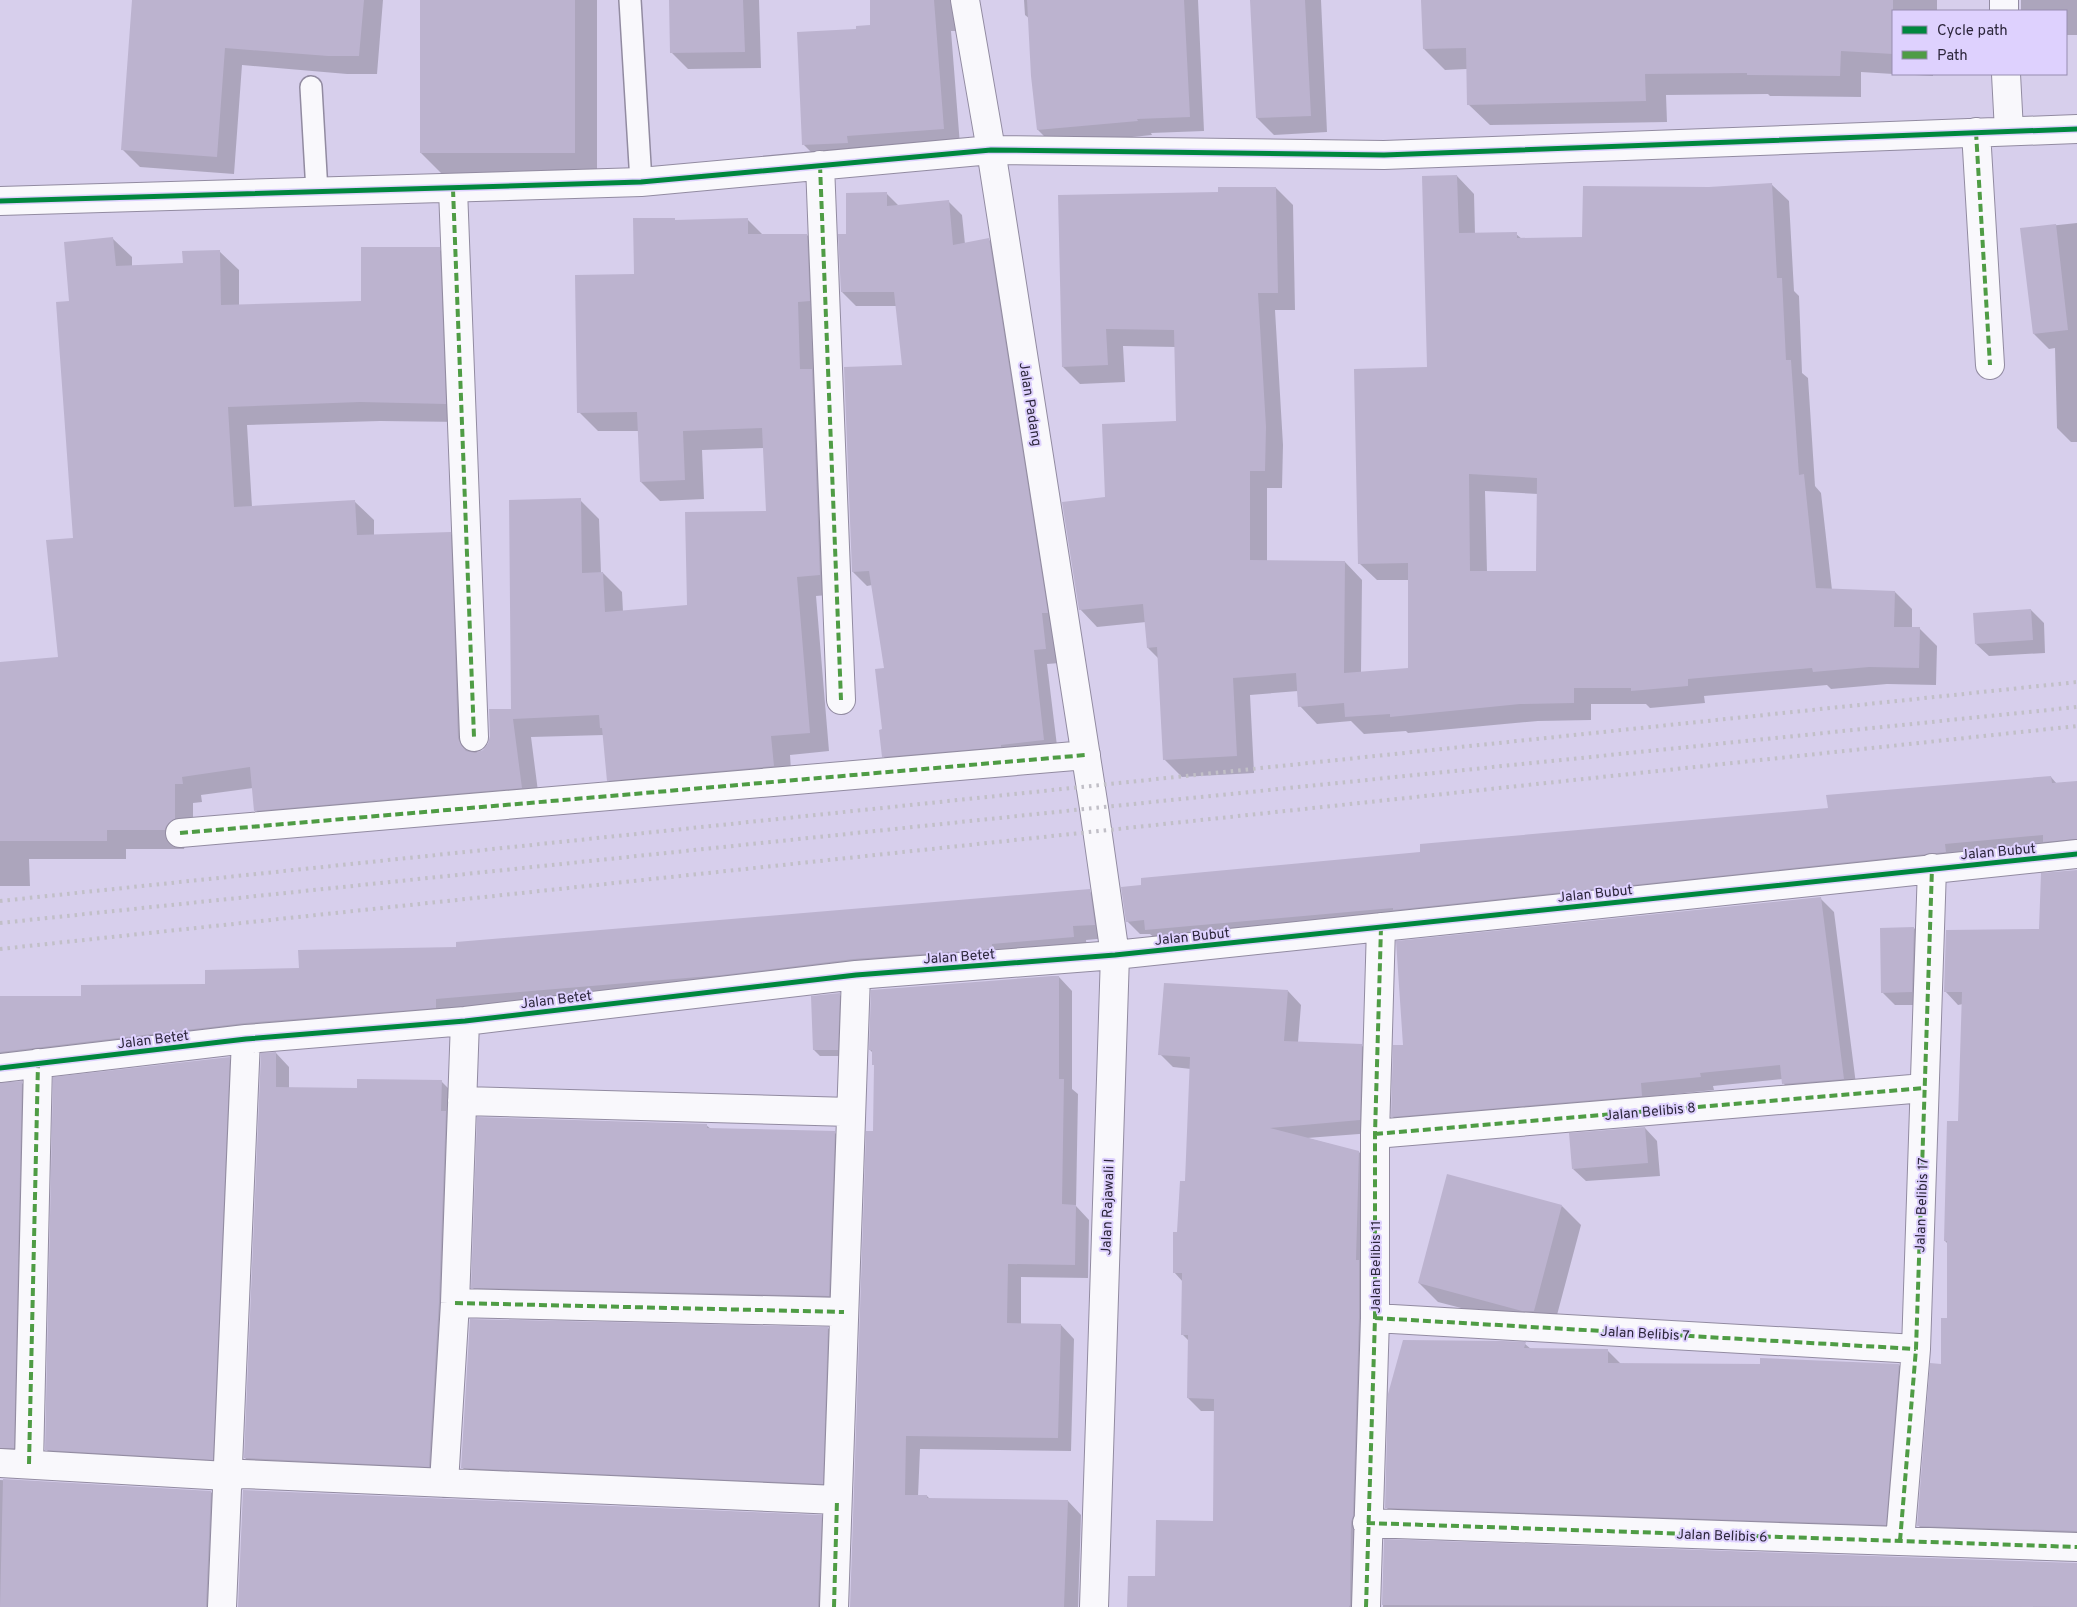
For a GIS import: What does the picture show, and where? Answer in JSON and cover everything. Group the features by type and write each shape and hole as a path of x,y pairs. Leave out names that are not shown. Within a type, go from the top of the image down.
{"street":[{"name":"Jalan Padang","path":"964,0 991,150 1094,808"},
{"path":"2006,75 2009,131"},
{"path":"0,201 641,182 991,150 1384,155 2077,129"},
{"path":"1976,132 1990,366"},
{"path":"820,165 841,700"},
{"path":"453,189 474,737"},
{"path":"180,833 1086,755"},
{"name":"Jalan Rajawali I","path":"1094,808 1115,955 1094,1607"},
{"name":"Jalan Bubut","path":"1115,955 2077,854"},
{"name":"Jalan Belibis 17","path":"1900,1541 1916,1348 1932,868"},
{"name":"Jalan Belibis 11","path":"1366,1607 1367,1523 1375,1318 1375,1134 1381,927"},
{"name":"Jalan Betet","path":"0,1068 246,1039 465,1021 856,975 1115,955"},
{"path":"834,1607 856,975"},
{"path":"444,1483 455,1303 465,1021"},
{"path":"222,1607 246,1039"},
{"path":"29,1464 38,1063"},
{"name":"Jalan Belibis 8","path":"1375,1134 1924,1088"},
{"path":"462,1101 850,1112"},
{"path":"455,1303 844,1312"},
{"name":"Jalan Belibis 7","path":"1375,1318 1916,1348"},
{"path":"0,1463 227,1476 243,1474 837,1500"},
{"name":"Jalan Belibis 6","path":"1367,1523 2077,1547"}],"lane":[{"path":"630,0 641,182"},
{"path":"311,87 317,192"}],"building":[{"path":"132,0 364,0 359,56 328,56 225,48 217,157 121,150"},
{"path":"420,0 575,0 575,153 420,153"},
{"path":"669,0 743,0 745,52 670,53"},
{"path":"870,0 934,0 944,129 847,136 848,143 802,145 797,32 856,29 856,26 870,25"},
{"path":"1027,0 1184,0 1190,117 1137,119 1138,121 1037,130 1031,76"},
{"path":"1250,0 1305,0 1311,116 1256,118"},
{"path":"1421,0 1893,0 1892,54 1841,51 1840,76 1747,75 1747,73 1645,74 1646,101 1467,105 1466,48 1423,49"},
{"path":"1457,175 1459,233 1517,232 1517,238 1582,237 1583,186 1709,187 1772,183 1777,278 1782,278 1786,360 1791,360 1799,475 1804,474 1816,588 1895,591 1894,627 1920,627 1919,668 1869,667 1813,672 1812,668 1688,679 1688,686 1631,691 1631,688 1574,688 1574,703 1520,704 1390,717 1390,714 1345,717 1344,703 1298,707 1296,673 1233,678 1237,756 1163,760 1157,647 1147,648 1143,604 1079,610 1062,502 1105,497 1102,424 1176,421 1174,330 1106,329 1108,365 1062,367 1058,195 1218,192 1218,187 1276,187 1278,293 1258,293 1266,427 1265,471 1250,471 1250,560 1345,561 1344,673 1408,668 1408,563 1358,564 1354,369 1427,367 1422,176","holes":["1469,474 1537,478 1536,571 1470,571"]},
{"path":"887,192 887,206 949,200 953,245 989,238 1048,613 1042,613 1046,649 1034,650 1044,740 1001,745 1001,747 882,757 879,730 882,729 875,669 884,668 869,571 852,572 844,367 902,365 894,292 841,292 838,234 846,234 846,193"},
{"path":"633,218 675,218 675,220 748,218 748,234 807,234 810,301 798,302 800,369 812,369 820,575 797,577 810,733 771,736 774,766 607,781 599,715 513,719 522,788 254,811 250,767 182,777 183,784 175,784 175,819 166,826 165,830 107,830 107,841 0,841 0,662 58,657 46,540 73,538 56,302 69,301 64,242 113,237 116,266 183,263 182,251 220,250 221,305 361,301 361,247 440,247 446,404 360,402 228,407 234,507 355,500 357,535 451,532 458,738 466,751 475,753 483,750 488,744 490,736 489,709 511,709 509,500 581,498 582,573 603,572 605,612 687,605 685,512 766,511 762,428 683,431 685,480 640,482 637,412 577,413 575,275 634,274"},
{"path":"2056,224 2068,330 2033,334 2020,228"},
{"path":"2031,609 2033,640 1975,644 1973,613"},
{"path":"2051,776 2052,783 2077,781 2077,839 2043,842 2043,835 1945,844 1946,852 1393,910 1393,908 1145,930 1144,920 1126,922 1121,887 1141,885 1141,878 1420,852 1420,844 1828,808 1826,795"},
{"path":"2077,870 2077,1531 1917,1526 1930,1363 1941,1364 1941,1318 1947,1318 1947,1241 1944,1241 1947,1121 1958,1121 1962,992 1944,992 1946,930 2039,929 2041,873"},
{"path":"1090,889 1095,925 1073,926 1074,937 992,944 992,949 854,959 722,975 436,999 436,1008 245,1023 0,1052 0,996 81,996 81,985 205,984 205,970 299,968 298,950 456,947 456,942"},
{"path":"1821,897 1844,1079 1782,1084 1780,1065 1700,1073 1701,1077 1641,1083 1642,1096 1391,1117 1393,1045 1403,1045 1396,941"},
{"path":"1914,927 1912,992 1881,993 1880,928"},
{"path":"1059,976 1059,1079 1064,1079 1062,1204 1076,1205 1075,1265 1008,1264 1007,1323 1061,1324 1058,1438 906,1436 905,1495 927,1495 927,1498 1068,1500 1064,1607 850,1607 866,1131 873,1131 874,1065 872,1065 872,1050 869,1050 871,990"},
{"path":"1164,983 1288,990 1284,1041 1362,1044 1360,1120 1270,1128 1359,1151 1356,1260 1359,1260 1359,1318 1349,1607 1127,1607 1128,1576 1155,1576 1156,1520 1213,1521 1214,1399 1187,1398 1188,1335 1181,1335 1182,1273 1173,1273 1173,1232 1177,1232 1180,1181 1185,1181 1190,1057 1158,1055"},
{"path":"840,993 838,1050 813,1050 811,996"},
{"path":"276,1052 276,1087 357,1088 357,1079 442,1080 441,1111 446,1111 439,1302 429,1467 244,1458 261,1053"},
{"path":"230,1057 213,1460 45,1450 53,1077"},
{"path":"22,1081 14,1448 0,1448 0,1083"},
{"path":"477,1117 707,1124 707,1128 835,1131 829,1296 471,1288"},
{"path":"1645,1127 1648,1163 1572,1169 1569,1133"},
{"path":"1447,1174 1562,1205 1534,1311 1522,1311 1418,1283"},
{"path":"470,1319 828,1327 823,1484 461,1468"},
{"path":"1403,1340 1526,1342 1524,1348 1608,1349 1608,1363 1760,1364 1760,1358 1899,1364 1886,1525 1385,1508 1388,1394"},
{"path":"3,1479 211,1491 206,1607 0,1607"},
{"path":"243,1490 822,1515 818,1607 238,1607"},
{"path":"1384,1539 2077,1563 2077,1607 1382,1605"}],"railway":[{"path":"0,901 2077,682"},
{"path":"0,923 2077,707"},
{"path":"0,949 2077,726"}],"marked path":[{"path":"1976,132 1990,365"},
{"path":"820,165 841,700"},
{"path":"453,189 474,737"},
{"path":"180,833 1086,755"},
{"path":"1900,1541 1916,1349 1932,868"},
{"path":"1366,1607 1375,1318 1375,1134 1381,927"},
{"path":"29,1464 38,1063"},
{"path":"1375,1134 1924,1088"},
{"path":"455,1303 844,1312"},
{"path":"1375,1318 1916,1349"},
{"path":"834,1607 837,1500"},
{"path":"1367,1523 2077,1547"}],"cycle path":[{"path":"0,201 641,182 991,150 1384,155 2077,129"},
{"path":"0,1068 246,1039 465,1021 856,975 1115,955 2077,854"}]}
